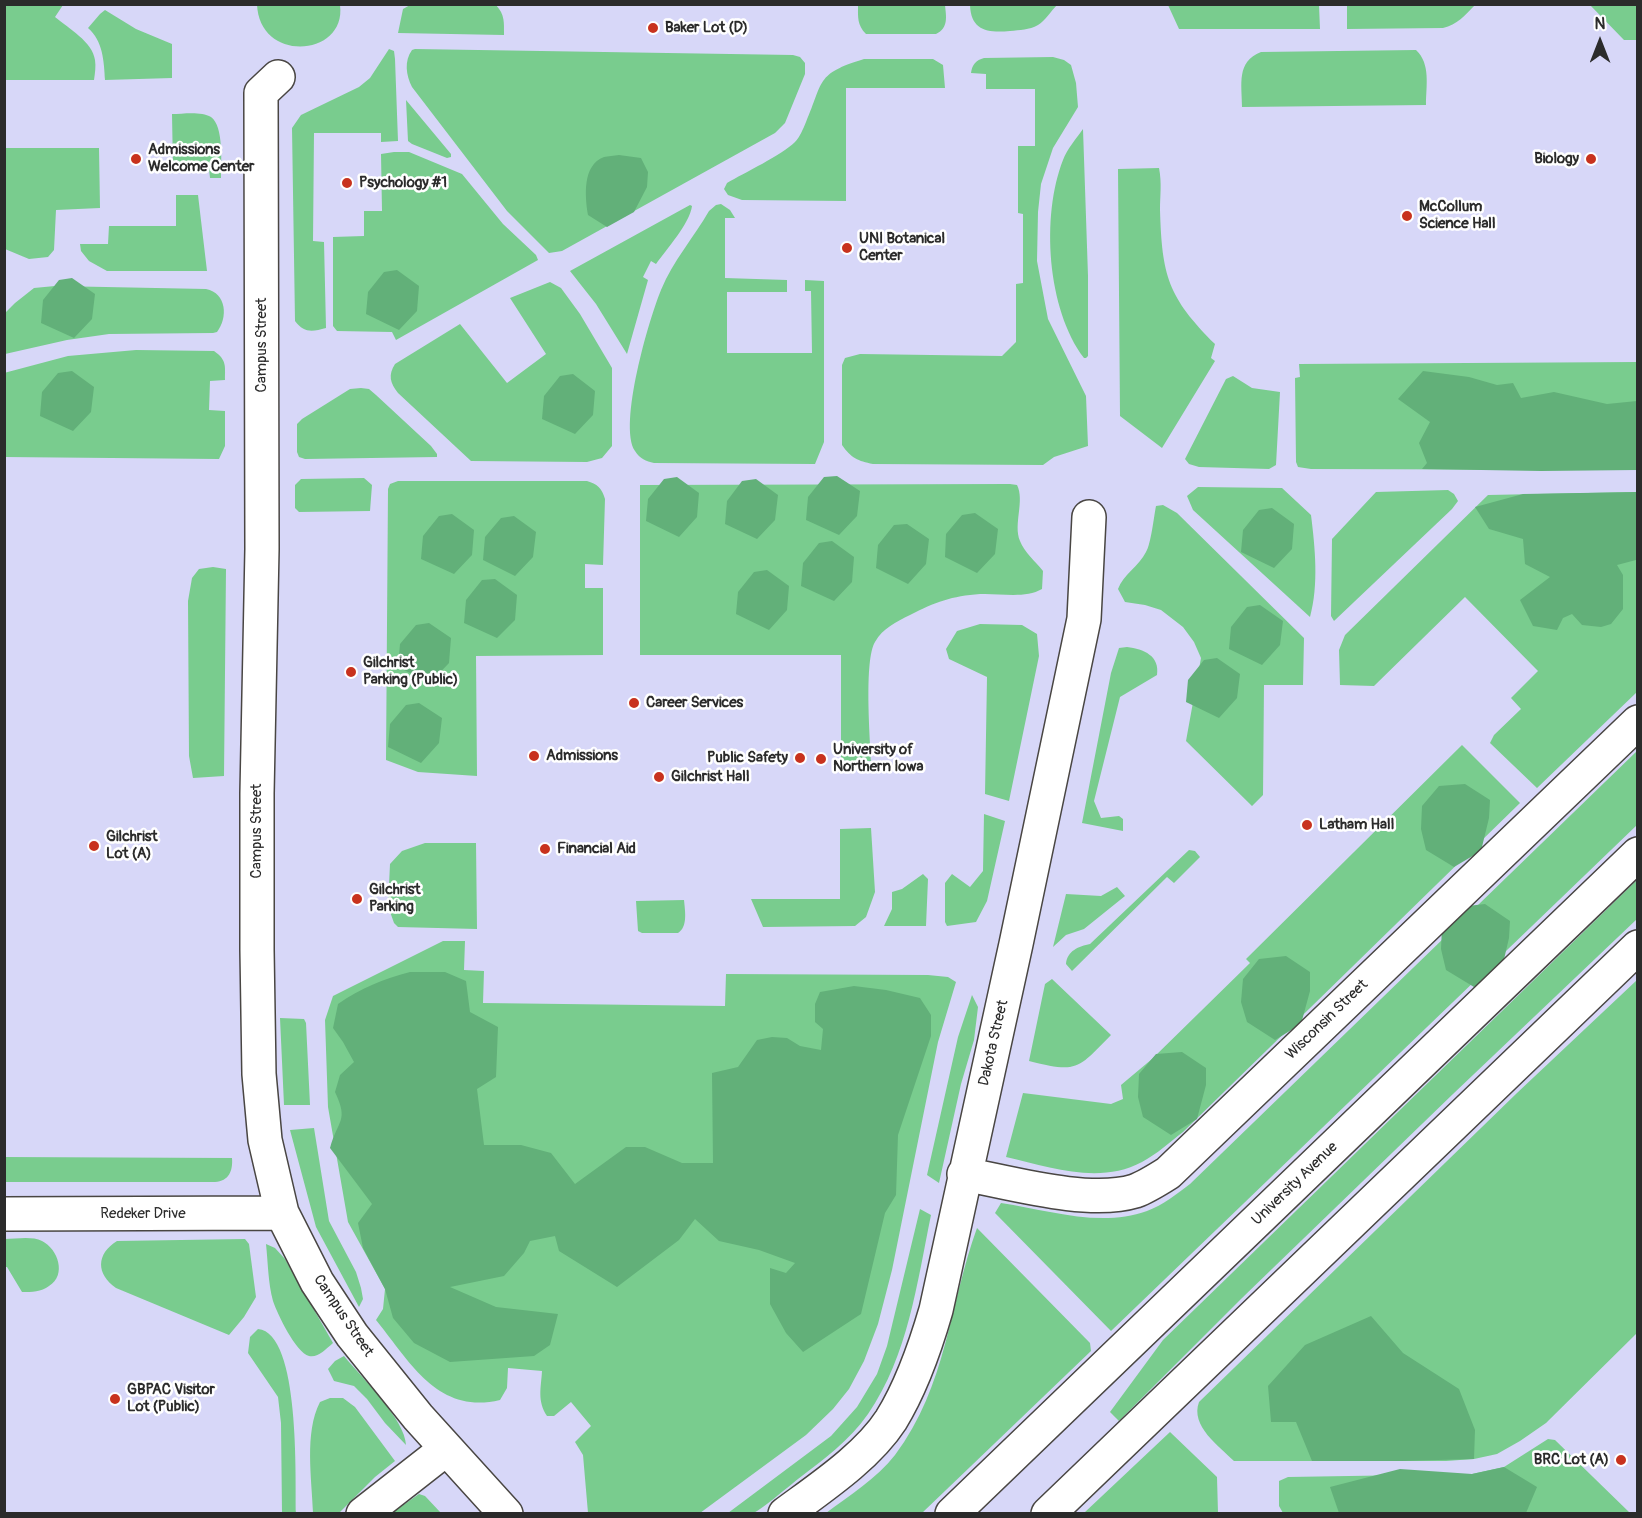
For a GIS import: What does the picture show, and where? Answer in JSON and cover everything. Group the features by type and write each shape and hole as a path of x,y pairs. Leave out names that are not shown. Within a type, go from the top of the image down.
{"street":[{"name":"Campus Street","path":"278,77 261,93 262,549 257,793 257,950 258,1049 265,1140 282,1213 317,1282 352,1335 446,1449 506,1514"},
{"name":"Dakota Street","path":"785,1514 839,1474 890,1422 916,1372 933,1320 1016,944 1084,619 1089,517"},
{"name":"Wisconsin Street","path":"964,1174 1074,1195 1102,1196 1134,1191 1168,1173 1638,722"},
{"name":"University Avenue","path":"952,1514 1638,854"},
{"path":"1048,1514 1638,947"},
{"name":"Redeker Drive","path":"4,1214 282,1213"},
{"path":"363,1514 446,1449"}],"shaded area":[{"name":"University of Northern Iowa","path":"5,5 1637,5 1637,1513 5,1513"}],"green space":[{"path":"257,4 340,5 339,22 330,35 317,43 302,46 286,44 272,37 261,23"},
{"path":"970,4 1057,5 1035,27 1002,32 988,31 977,25 971,14"},
{"path":"1347,4 1475,5 1457,22 1443,28 1347,29"},
{"path":"4,5 63,5 55,17 90,47 95,60 94,80 5,80"},
{"path":"410,5 496,5 504,22 504,35 398,33 403,9"},
{"path":"858,5 945,5 946,21 943,28 936,34 866,34 858,17"},
{"path":"1168,5 1319,5 1320,29 1179,29"},
{"path":"1590,5 1637,5 1637,40 1624,40"},
{"path":"105,10 136,29 172,44 172,78 105,80 100,45 88,28"},
{"path":"389,49 394,51 395,59 398,141 381,142 381,133 314,133 313,241 324,242 326,328 305,330 295,321 292,128 301,115 359,87 370,78"},
{"path":"415,49 793,55 800,57 805,63 805,74 785,123 775,133 562,251 549,253 507,211 412,87 408,78 407,63 409,54"},
{"path":"1416,50 1426,69 1426,105 1242,107 1241,82 1244,68 1253,56 1261,52"},
{"path":"1053,57 1071,65 1076,83 1078,107 1053,148 1041,184 1037,261 1048,319 1086,396 1088,446 1054,457 1043,465 873,464 859,460 842,445 842,365 845,358 860,354 1002,356 1016,342 1016,284 1023,283 1023,214 1018,213 1018,146 1035,146 1035,89 986,89 986,74 971,73 975,63 984,58"},
{"path":"864,59 933,59 943,65 945,88 846,88 846,201 742,200 728,195 724,189 727,183 772,158 797,140 819,88 829,75 837,69"},
{"path":"406,100 451,154 451,157 447,158 408,141"},
{"path":"172,114 202,114 211,117 215,122 221,146 221,178 210,178 209,169 173,170"},
{"path":"1083,129 1088,276 1088,356 1086,358 1072,338 1062,314 1055,289 1050,234 1056,183 1063,160"},
{"path":"5,148 99,148 100,208 56,210 54,250 48,257 29,259 5,249"},
{"path":"409,152 462,174 503,224 536,255 538,260 396,340 392,332 337,331 333,326 333,237 364,236 364,211 382,211 381,154"},
{"path":"619,155 641,158 648,172 647,187 634,212 607,227 588,215 586,199 588,174 597,161 604,157"},
{"path":"1159,168 1161,233 1166,269 1177,298 1187,313 1215,344 1211,358 1215,361 1162,448 1120,416 1118,169"},
{"path":"176,195 198,195 207,271 107,271 89,261 81,251 80,244 108,244 109,226 176,226"},
{"path":"721,204 730,210 735,218 725,218 725,278 787,280 787,292 727,292 727,353 812,353 811,291 805,291 805,280 824,281 824,442 815,464 654,463 643,459 635,451 631,438 630,419 633,396 643,347 656,304 666,279 709,211"},
{"path":"690,205 692,206 690,213 682,228 656,264 651,261 643,277 648,280 627,354 596,304 570,271"},
{"path":"397,270 419,286 417,311 399,330 366,314 368,292 384,272"},
{"path":"72,278 95,294 92,319 74,338 41,323 43,300 59,280"},
{"path":"550,282 561,288 580,314 612,368 612,446 602,458 587,462 471,461 398,393 393,386 391,372 395,364 460,324 507,383 546,354 510,298"},
{"path":"55,286 206,289 213,291 222,301 223,320 217,332 213,333 109,334 67,340 5,354 5,313 34,288"},
{"path":"136,350 214,351 221,357 225,380 210,381 209,410 225,411 225,446 219,459 5,457 4,373 68,356"},
{"path":"1637,362 1637,470 1311,469 1298,467 1296,462 1295,378 1300,377 1299,364"},
{"path":"72,371 94,387 91,412 73,431 40,416 42,392 58,373"},
{"path":"1423,371 1469,377 1497,385 1513,383 1521,398 1554,392 1607,404 1637,401 1637,470 1422,469 1427,463 1419,443 1430,422 1398,399"},
{"path":"573,374 595,391 593,415 575,434 542,419 544,396 560,376"},
{"path":"1233,376 1252,388 1280,392 1276,465 1269,469 1199,467 1189,464 1185,459 1226,379"},
{"path":"350,389 369,389 376,395 431,446 437,457 305,459 299,457 297,424"},
{"path":"837,476 860,491 857,516 839,535 806,520 808,497 824,477"},
{"path":"677,477 699,493 697,517 679,537 646,521 648,499 664,479"},
{"path":"364,478 372,485 370,511 299,512 295,508 295,485 301,479"},
{"path":"756,479 778,495 775,520 757,539 725,524 727,501 742,481"},
{"path":"398,481 587,481 599,487 605,499 603,565 585,564 585,588 603,588 603,655 476,656 477,776 418,772 386,760 388,489 390,484"},
{"path":"640,485 1017,485 1019,491 1018,534 1020,541 1043,571 1042,589 1020,595 980,594 952,598 919,610 882,633 875,642 870,665 868,699 871,761 841,760 841,655 640,655"},
{"path":"1198,487 1282,488 1311,515 1315,553 1315,592 1310,617 1193,510 1187,496"},
{"path":"1448,490 1458,501 1452,509 1334,621 1331,616 1332,539 1376,492"},
{"path":"1637,492 1637,692 1537,788 1490,743 1494,735 1521,709 1511,698 1538,671 1465,597 1374,686 1340,685 1339,650 1345,635 1488,495"},
{"path":"1637,492 1637,557 1636,560 1617,565 1623,575 1623,609 1611,624 1601,627 1582,625 1572,614 1563,618 1557,630 1533,626 1520,600 1550,577 1525,564 1523,539 1489,529 1475,507 1523,494"},
{"path":"1163,505 1177,513 1304,638 1303,685 1264,685 1263,795 1252,806 1186,741 1201,658 1194,642 1183,627 1161,610 1125,602 1118,589 1146,552 1156,506"},
{"path":"1272,508 1294,524 1292,549 1274,568 1241,552 1243,530 1259,510"},
{"path":"975,513 998,529 995,554 977,573 945,557 946,534 962,515"},
{"path":"452,514 474,530 472,555 454,574 421,559 423,536 439,516"},
{"path":"514,516 536,532 533,557 515,576 483,560 485,537 501,518"},
{"path":"907,524 929,539 926,564 908,584 876,568 878,545 894,525"},
{"path":"832,541 854,557 852,582 834,601 801,586 803,563 819,543"},
{"path":"213,567 226,569 224,776 193,778 189,756 188,601 192,578 199,569"},
{"path":"767,570 789,586 787,610 769,630 736,614 738,592 754,572"},
{"path":"495,579 517,595 515,620 497,638 464,623 466,600 482,580"},
{"path":"1260,605 1283,621 1280,645 1262,665 1229,649 1231,627 1247,607"},
{"path":"429,623 451,638 449,663 430,683 398,667 400,644 416,625"},
{"path":"980,624 1022,625 1037,634 1039,656 1009,801 985,794 987,677 949,659 946,649 957,631"},
{"path":"1127,647 1150,655 1156,663 1157,675 1120,697 1094,801 1101,818 1119,816 1123,819 1123,831 1082,823 1111,673 1119,648"},
{"path":"1217,658 1240,674 1237,698 1219,718 1186,702 1188,680 1204,660"},
{"path":"419,703 442,718 439,743 421,763 388,747 390,724 406,705"},
{"path":"1462,745 1520,803 1183,1132 1142,1162 1126,1169 1109,1172 1074,1172 1006,1157 1023,1093 1111,1104 1123,1099 1121,1085 1152,1059 1250,963 1246,959"},
{"path":"1637,751 1637,825 1111,1331 995,1213 1001,1203 1074,1216 1111,1218 1147,1211 1175,1195 1190,1184"},
{"path":"1465,784 1490,800 1489,818 1481,851 1454,867 1426,850 1421,829 1422,806 1439,786"},
{"path":"984,814 1005,821 987,901 976,922 947,926 945,922 945,883 952,874 970,887 983,871"},
{"path":"871,828 875,892 866,917 855,926 763,927 751,899 840,899 840,829"},
{"path":"425,843 476,843 477,929 398,927 394,923 388,906 390,864 402,851"},
{"path":"1189,850 1195,851 1200,857 1174,883 1167,877 1072,971 1066,964 1071,952 1090,944"},
{"path":"923,874 928,879 926,926 884,926 892,909 892,892 902,889"},
{"path":"1637,880 1637,919 1242,1298 1119,1421 1110,1412 1163,1340"},
{"path":"1117,887 1125,896 1084,929 1066,935 1053,947 1066,894 1101,896"},
{"path":"684,900 685,923 678,933 638,931 636,901"},
{"path":"1485,904 1510,921 1509,938 1501,972 1474,987 1446,970 1441,949 1442,927 1459,907"},
{"path":"443,941 465,941 464,970 484,971 483,1003 725,1006 726,974 928,975 948,977 956,982 938,1042 892,1270 878,1324 864,1361 849,1389 833,1409 806,1435 700,1513 588,1513 583,1455 575,1442 591,1426 571,1402 554,1416 547,1416 541,1400 542,1371 508,1368 507,1388 500,1400 478,1403 459,1400 442,1392 414,1368 376,1320 383,1309 385,1289 348,1222 328,1107 325,1020 333,996"},
{"path":"1286,956 1310,972 1310,991 1301,1024 1275,1040 1247,1022 1241,1002 1243,979 1259,959"},
{"path":"410,972 445,972 466,981 470,1012 498,1027 496,1077 477,1089 484,1145 521,1145 551,1153 575,1184 626,1147 645,1147 682,1163 713,1163 712,1073 738,1067 757,1040 772,1037 787,1038 800,1046 821,1050 823,1029 815,1022 815,1004 820,992 854,986 920,998 931,1015 931,1036 898,1135 896,1195 885,1213 861,1314 803,1352 786,1333 770,1304 770,1268 786,1273 795,1263 759,1250 719,1241 695,1219 679,1240 617,1287 559,1251 555,1236 530,1241 524,1253 504,1276 450,1287 496,1307 558,1314 550,1345 534,1356 450,1362 414,1343 393,1318 385,1289 363,1248 358,1223 372,1204 330,1148 342,1115 335,1092 340,1075 354,1062 333,1028 338,1004 372,985"},
{"path":"1052,979 1111,1035 1091,1056 1075,1066 1057,1067 1029,1061 1045,984"},
{"path":"1637,980 1637,1333 1546,1423 1497,1454 1474,1459 1446,1461 1234,1461 1207,1435 1202,1427 1197,1411 1199,1402 1517,1093"},
{"path":"972,995 978,1007 974,1040 961,1084 939,1183 927,1175 958,1037"},
{"path":"280,1018 304,1019 306,1023 310,1105 284,1105"},
{"path":"1182,1052 1206,1068 1206,1085 1197,1119 1171,1135 1143,1117 1138,1097 1139,1074 1156,1054"},
{"path":"314,1128 329,1221 356,1272 363,1299 359,1307 316,1227 290,1130"},
{"path":"5,1157 232,1158 232,1163 227,1177 215,1182 5,1182"},
{"path":"920,1209 931,1215 915,1293 902,1343 882,1392 868,1414 836,1449 760,1509 751,1514 728,1513 831,1436 857,1407 877,1374 887,1346"},
{"path":"977,1228 1090,1343 1091,1351 922,1513 826,1513 880,1471 895,1455 912,1429 926,1401 936,1373"},
{"path":"5,1239 34,1239 48,1245 58,1262 59,1269 55,1281 43,1289 22,1292 5,1267"},
{"path":"245,1239 249,1244 256,1297 244,1317 229,1335 116,1288 105,1277 102,1270 102,1258 105,1252 117,1241"},
{"path":"266,1244 275,1248 285,1259 333,1343 319,1354 309,1356 298,1348 278,1314 270,1287"},
{"path":"1371,1316 1403,1353 1459,1389 1475,1430 1474,1459 1312,1461 1296,1422 1271,1422 1268,1386 1305,1345"},
{"path":"258,1329 272,1337 282,1355 289,1381 295,1442 296,1513 282,1513 281,1423 278,1397 248,1353 250,1337"},
{"path":"344,1356 390,1411 404,1435 406,1445 354,1386 334,1381 328,1369"},
{"path":"330,1398 343,1398 355,1407 395,1461 375,1477 339,1513 313,1513 310,1456 312,1428 320,1402"},
{"path":"1170,1432 1217,1477 1218,1513 1084,1513"},
{"path":"1548,1439 1555,1440 1630,1513 1283,1513 1279,1506 1279,1481 1288,1477 1472,1474 1504,1467"},
{"path":"1504,1467 1537,1487 1526,1513 1339,1513 1330,1487 1400,1469 1472,1474"},
{"path":"419,1494 425,1496 441,1513 392,1513"}],"place":[{"name":"Baker Lot (D)","path":"653,28"},
{"name":"Admissions Welcome Center","path":"136,159"},
{"name":"Biology","path":"1591,159"},
{"name":"Psychology #1","path":"347,183"},
{"name":"McCollum Science Hall","path":"1407,216"},
{"name":"UNI Botanical Center","path":"847,248"},
{"name":"Gilchrist Parking (Public)","path":"351,672"},
{"name":"Career Services","path":"634,703"},
{"name":"Admissions","path":"534,756"},
{"name":"Public Safety","path":"800,758"},
{"name":"University of Northern Iowa","path":"821,759"},
{"name":"Gilchrist Hall","path":"659,777"},
{"name":"Latham Hall","path":"1307,825"},
{"name":"Gilchrist Lot (A)","path":"94,846"},
{"name":"Financial Aid","path":"545,849"},
{"name":"Gilchrist Parking","path":"357,899"},
{"name":"GBPAC Visitor Lot (Public)","path":"115,1399"},
{"name":"BRC Lot (A)","path":"1621,1460"}]}
